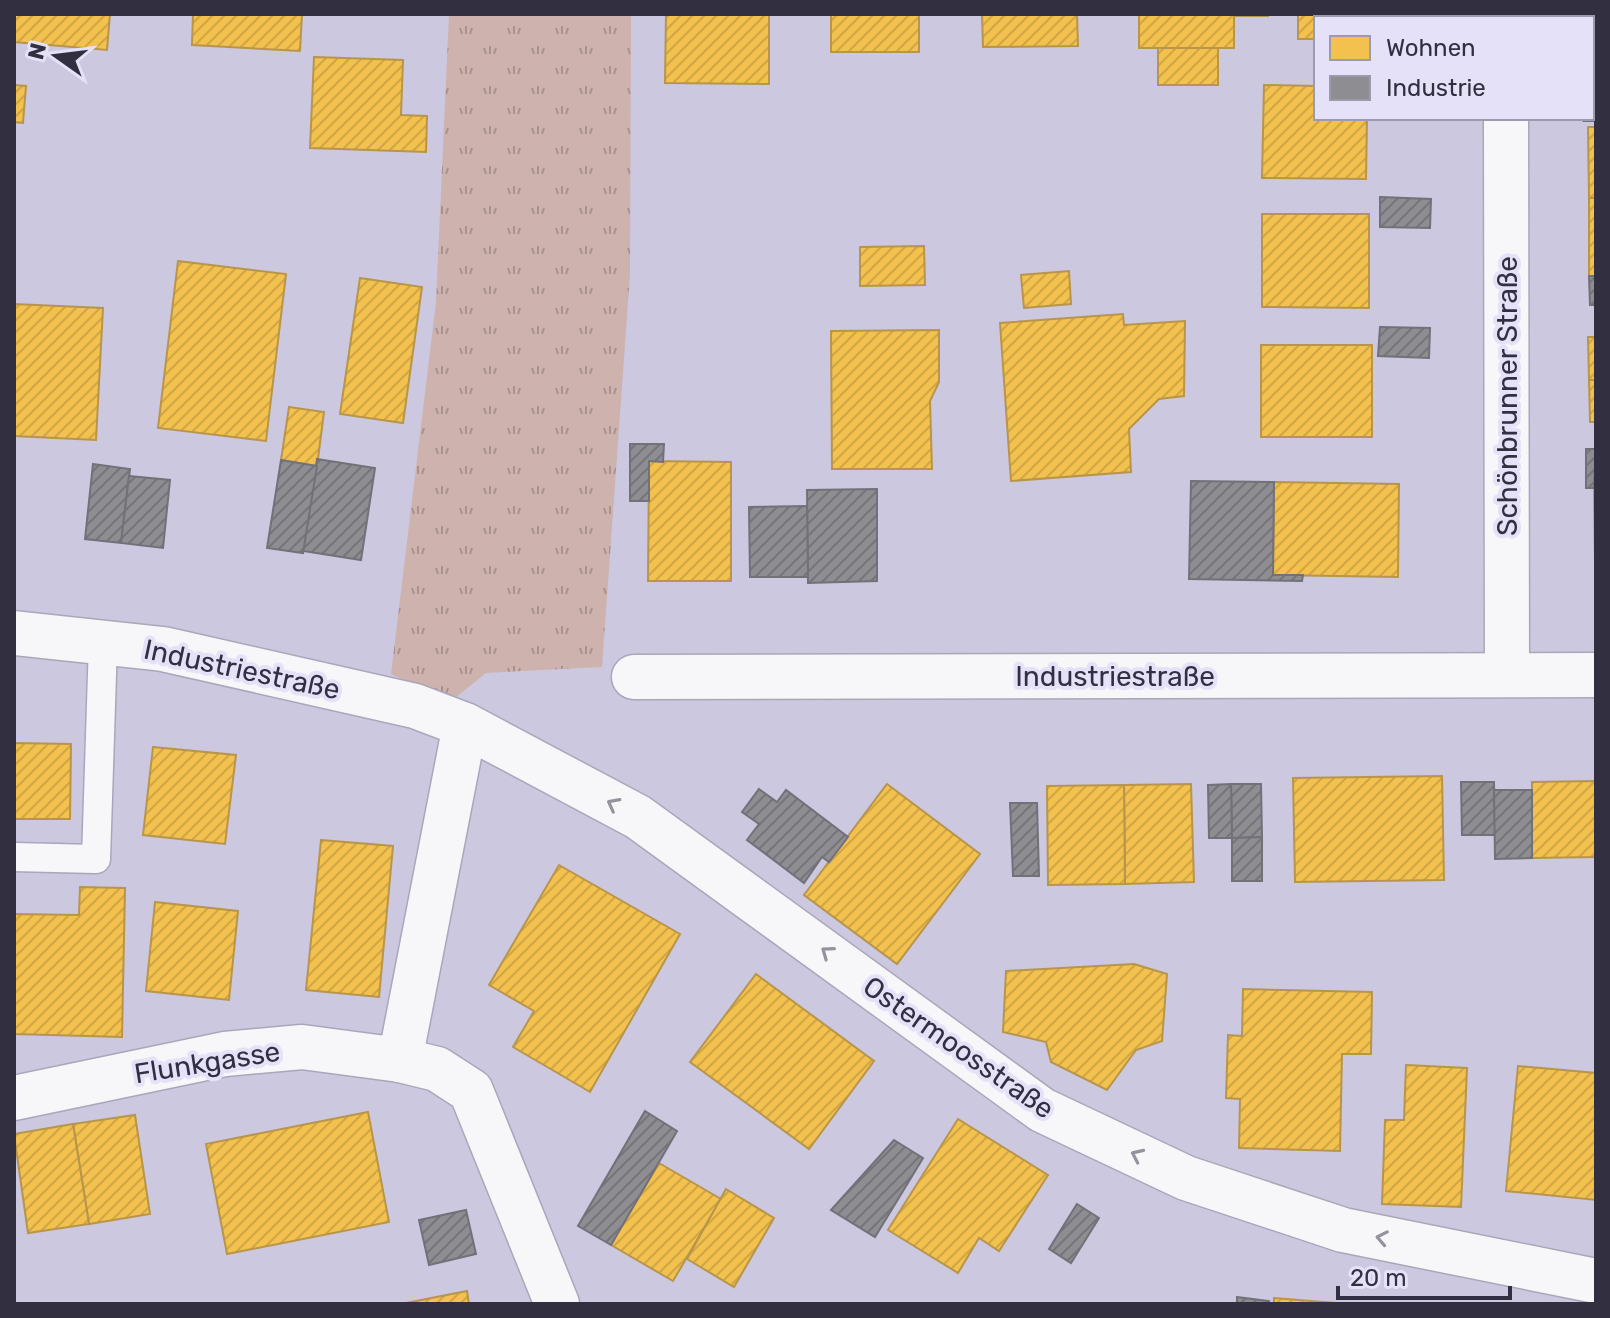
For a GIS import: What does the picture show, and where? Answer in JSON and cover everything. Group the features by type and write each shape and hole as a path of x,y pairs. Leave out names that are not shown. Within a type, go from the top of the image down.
{"street":[{"name":"Schönbrunner Straße","path":"1506,120 1507,675"},
{"name":"Industriestraße","path":"14,633 163,649 415,706 465,725"},
{"name":"Industriestraße","path":"634,677 1596,675"},
{"path":"400,1060 465,725"},
{"name":"Ostermoosstraße","path":"465,725 638,817 1042,1110 1186,1178 1343,1230 1596,1281"},
{"name":"Flunkgasse","path":"14,1098 225,1054 286,1048 302,1047 400,1060 437,1069 471,1091 557,1304"}],"lane":[{"path":"14,857 96,859 103,643"}],"green space":[{"path":"449,14 631,14 630,274 602,667 486,673 450,702 391,674 436,302"}],"building: Wohnen":[{"path":"14,14 110,14 107,50 14,42"},
{"path":"193,14 302,14 300,51 192,45"},
{"path":"666,14 769,14 769,84 665,83"},
{"path":"831,14 919,14 919,52 831,52"},
{"path":"982,14 1077,14 1078,46 983,47"},
{"path":"1139,14 1268,16 1234,16 1234,48 1139,48"},
{"path":"1298,14 1361,14 1314,16 1314,39 1298,39"},
{"path":"1596,14 1596,33 1594,16 1587,16"},
{"path":"1158,48 1218,48 1218,85 1158,85"},
{"path":"314,57 403,60 401,115 427,116 426,152 310,148"},
{"path":"14,85 26,86 23,123 14,122"},
{"path":"1264,85 1314,86 1314,120 1367,120 1366,179 1262,178"},
{"path":"1588,127 1596,127 1596,198 1589,198"},
{"path":"1589,198 1596,198 1596,276 1589,276"},
{"path":"1262,214 1369,214 1369,308 1262,307"},
{"path":"924,246 925,285 860,286 860,247"},
{"path":"178,261 286,274 266,441 158,428"},
{"path":"1069,271 1071,304 1024,308 1021,275"},
{"path":"360,278 422,287 403,423 340,414"},
{"path":"14,304 103,308 96,440 14,436"},
{"path":"1123,314 1124,325 1185,321 1184,396 1159,399 1129,429 1131,472 1011,481 1000,323"},
{"path":"939,330 939,382 930,401 932,469 832,469 831,331"},
{"path":"1588,337 1596,337 1596,380 1589,380"},
{"path":"1261,345 1372,345 1372,437 1261,437"},
{"path":"1589,380 1596,380 1596,422 1590,422"},
{"path":"289,407 324,412 317,466 281,460"},
{"path":"649,461 731,462 731,581 648,581"},
{"path":"1274,482 1399,484 1398,577 1273,575"},
{"path":"1596,482 1596,563 1595,563"},
{"path":"14,743 71,744 70,819 14,819"},
{"path":"153,747 236,755 225,844 143,835"},
{"path":"1442,776 1444,880 1295,882 1293,778"},
{"path":"1596,781 1596,857 1532,858 1532,782"},
{"path":"887,784 980,854 897,964 804,895"},
{"path":"1191,784 1194,882 1125,884 1124,785"},
{"path":"1124,785 1125,884 1048,885 1047,786"},
{"path":"321,840 393,846 379,997 306,990"},
{"path":"559,865 680,934 590,1092 513,1047 534,1011 489,985"},
{"path":"80,887 125,888 122,1037 14,1034 14,914 79,915"},
{"path":"155,902 238,911 229,1000 146,991"},
{"path":"1134,964 1167,974 1162,1041 1136,1050 1107,1090 1051,1062 1046,1042 1003,1032 1006,971"},
{"path":"756,974 874,1061 809,1149 690,1062"},
{"path":"1243,989 1372,992 1371,1054 1342,1054 1340,1151 1239,1148 1240,1099 1226,1098 1228,1035 1242,1036"},
{"path":"1406,1065 1467,1068 1461,1207 1382,1204 1385,1120 1404,1120"},
{"path":"1518,1066 1596,1073 1596,1200 1506,1191"},
{"path":"368,1112 389,1222 227,1254 206,1144"},
{"path":"135,1115 150,1214 89,1224 73,1124"},
{"path":"958,1119 1048,1175 999,1251 979,1238 958,1273 888,1230"},
{"path":"73,1124 89,1224 28,1233 14,1134"},
{"path":"659,1163 721,1199 673,1281 611,1245"},
{"path":"726,1189 774,1218 734,1287 687,1259"},
{"path":"467,1291 469,1304 401,1304"},
{"path":"1274,1298 1348,1304 1274,1304"}],"building: Industrie":[{"path":"1594,33 1596,33 1594,69"},
{"path":"1594,69 1596,69 1594,95"},
{"path":"1596,95 1596,121 1584,121 1594,120"},
{"path":"1380,197 1431,199 1430,228 1380,227"},
{"path":"1589,276 1596,276 1596,305 1590,305"},
{"path":"1380,327 1430,328 1429,358 1378,356"},
{"path":"630,444 664,444 663,462 649,461 649,501 630,501"},
{"path":"1586,449 1596,449 1594,488 1586,488"},
{"path":"317,459 375,468 361,560 303,551"},
{"path":"281,460 317,466 303,553 267,548"},
{"path":"93,464 130,469 121,543 85,539"},
{"path":"129,476 170,480 163,548 121,543"},
{"path":"1191,481 1274,482 1273,575 1303,575 1302,581 1189,579"},
{"path":"877,489 877,581 808,583 807,490"},
{"path":"807,506 808,577 750,577 749,507"},
{"path":"1461,782 1494,782 1495,835 1462,835"},
{"path":"1231,784 1261,784 1262,837 1232,838"},
{"path":"1231,784 1232,838 1209,838 1208,785"},
{"path":"759,789 777,802 786,790 848,837 829,862 822,857 804,883 747,840 759,824 742,812"},
{"path":"1494,790 1532,790 1532,858 1495,859"},
{"path":"1010,803 1037,803 1039,876 1013,876"},
{"path":"1262,837 1262,881 1232,881 1232,838"},
{"path":"645,1111 677,1131 611,1245 578,1226"},
{"path":"894,1140 923,1158 875,1237 831,1210"},
{"path":"1077,1204 1099,1218 1071,1263 1049,1249"},
{"path":"466,1210 476,1254 429,1265 419,1220"},
{"path":"1237,1297 1269,1301 1268,1304 1237,1304"}]}
